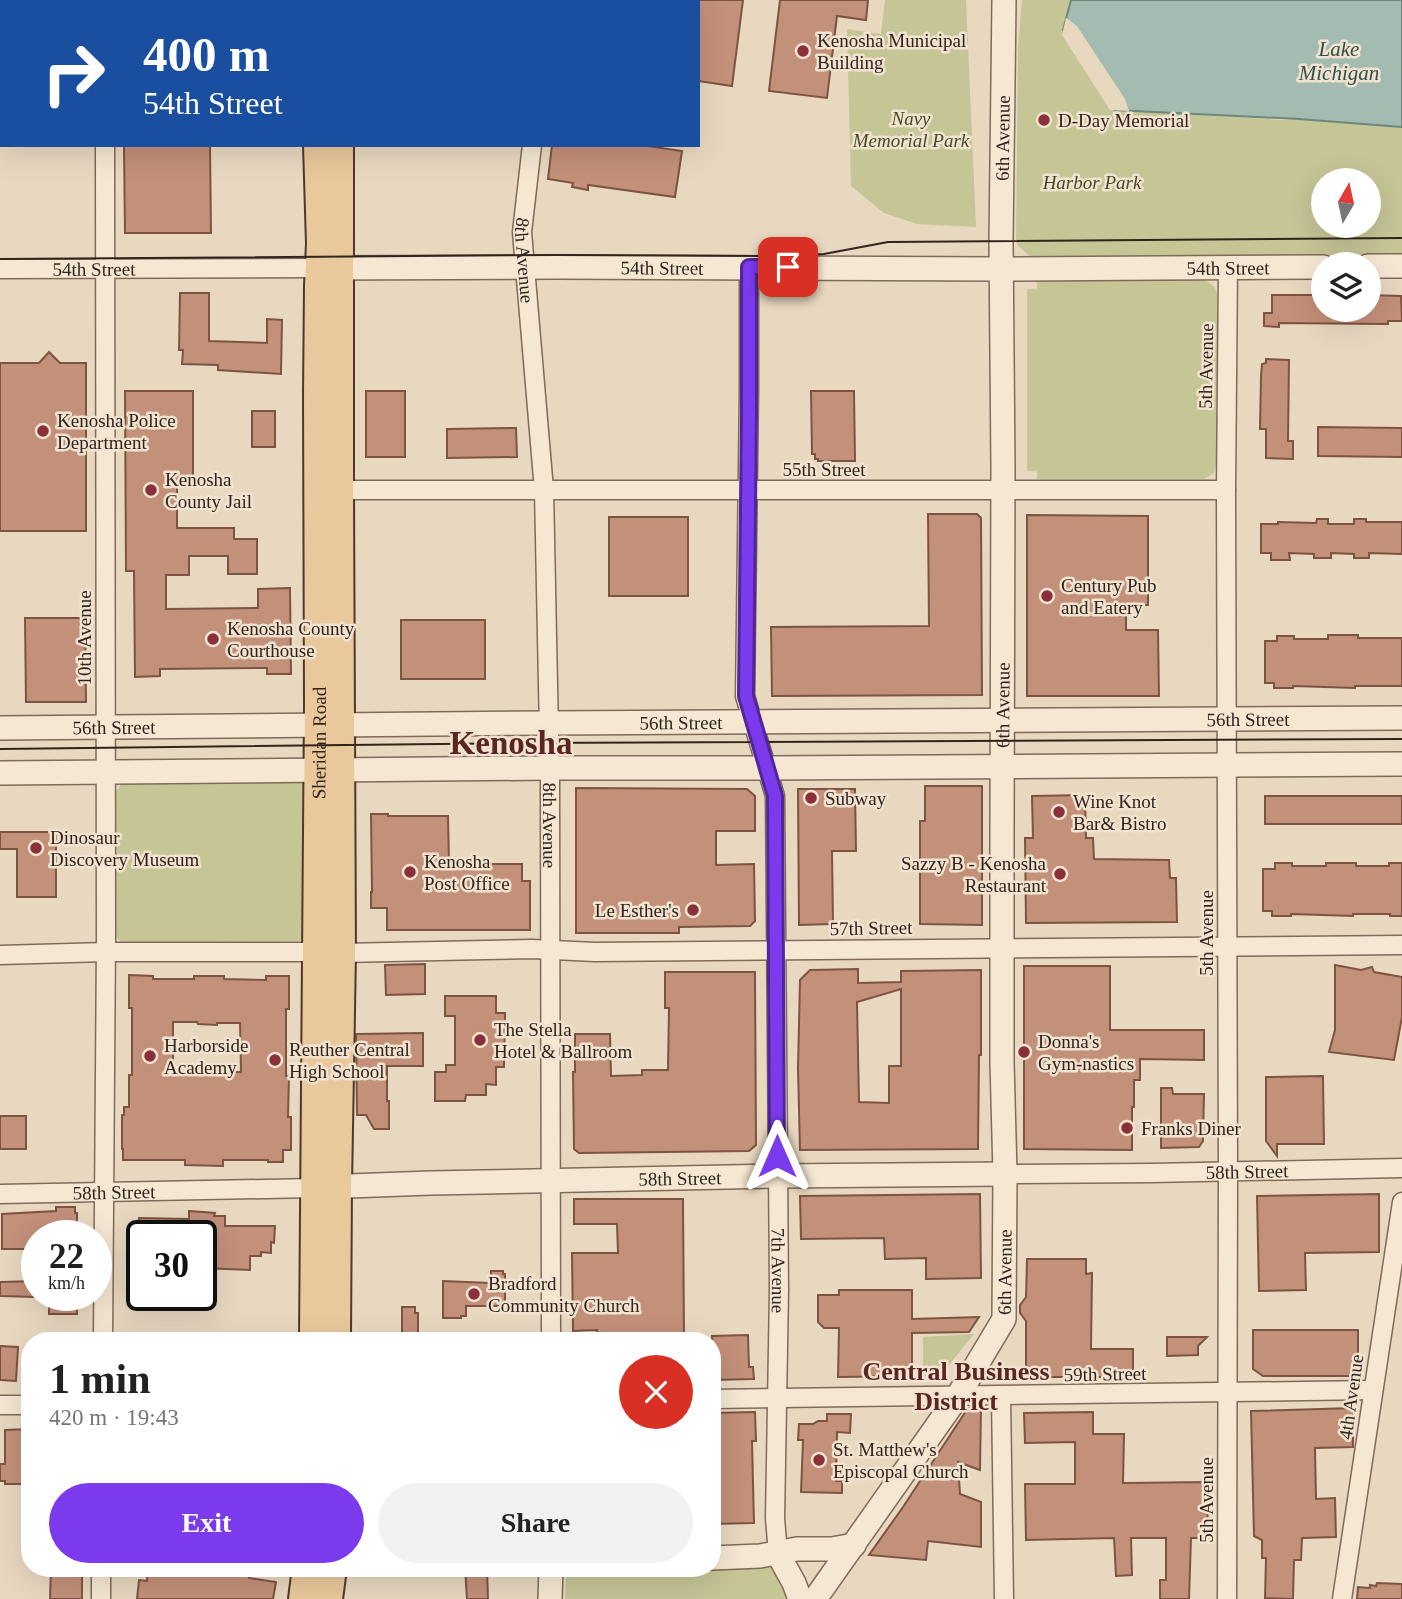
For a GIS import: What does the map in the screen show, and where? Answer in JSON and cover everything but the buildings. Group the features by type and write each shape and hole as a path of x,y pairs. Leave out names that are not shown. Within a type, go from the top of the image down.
{"main road":[{"name":"Sheridan Road","path":"318,147 321,244 329,268 339,490 329,726"},
{"name":"Sheridan Road","path":"315,1332 325,1187 329,952 329,268 339,147"},
{"name":"Sheridan Road","path":"325,1187 335,1332"},
{"path":"303,1599 306,1577"},
{"path":"328,1599 331,1577"}],"street":[{"name":"6th Avenue","path":"815,1599 958,1396 1004,1320 1001,156 1004,0"},
{"name":"10th Avenue","path":"103,1332 106,952 105,147"},
{"name":"8th Avenue","path":"532,147 522,232 544,490 550,723 551,1332"},
{"path":"1381,266 1402,266"},
{"name":"7th Avenue","path":"749,267 746,696 775,796 779,1290 775,1518 778,1554 800,1599"},
{"name":"5th Avenue","path":"1227,1599 1228,267"},
{"name":"54th Street","path":"0,269 1311,267"},
{"name":"55th Street","path":"339,490 1226,490"},
{"name":"56th Street","path":"0,728 1402,718"},
{"path":"0,773 1402,764"},
{"name":"57th Street","path":"0,955 106,952 588,952 1402,945"},
{"name":"58th Street","path":"0,1194 778,1176 1402,1168"},
{"name":"4th Avenue","path":"1342,1599 1402,1202"},
{"name":"59th Street","path":"721,1399 1373,1390"},
{"path":"1001,1396 1004,1599"},
{"path":"0,1405 21,1405"},
{"path":"721,1558 854,1545"},
{"path":"101,1599 102,1577"},
{"path":"550,1599 551,1577"}],"green space":[{"name":"Navy Memorial Park","path":"885,0 966,0 976,227 917,224 884,213 851,186 847,29 881,34"},
{"name":"Harbor Park","path":"1022,0 1071,0 1063,30 1114,110 1402,127 1402,255 1381,255 1381,252 1311,252 1311,255 1031,257 1016,241 1018,47"},
{"path":"1199,280 1211,284 1217,294 1217,460 1214,473 1204,479 1037,479 1037,471 1027,471 1027,289 1037,289 1037,281"},
{"path":"302,781 310,791 310,930 302,941 122,943 113,933 114,794 123,782"},
{"path":"974,1334 940,1376 923,1376 923,1337"},
{"path":"775,1560 792,1599 565,1599 566,1577 721,1577 721,1567"}],"water":[{"name":"Lake Michigan","path":"1071,0 1402,0 1402,127 1114,110 1063,30"}],"pier":[{"path":"1066,18 1077,26 1125,99 1129,111 1110,110 1062,35"}],"tram line":[{"path":"0,259 788,256 824,254 888,242 1402,238"},
{"path":"0,749 527,743 1402,739"}],"place":[{"name":"Kenosha Municipal Building","path":"803,51"},
{"name":"D-Day Memorial","path":"1044,120"},
{"name":"Kenosha Police Department","path":"43,431"},
{"name":"Kenosha County Jail","path":"151,490"},
{"name":"Century Pub and Eatery","path":"1047,596"},
{"name":"Kenosha County Courthouse","path":"213,639"},
{"name":"Subway","path":"811,798"},
{"name":"Wine Knot Bar& Bistro","path":"1059,812"},
{"name":"Dinosaur Discovery Museum","path":"36,848"},
{"name":"Kenosha Post Office","path":"410,872"},
{"name":"Sazzy B - Kenosha Restaurant","path":"1060,874"},
{"name":"Le Esther's","path":"693,910"},
{"name":"The Stella Hotel & Ballroom","path":"480,1040"},
{"name":"Donna's Gym-nastics","path":"1024,1052"},
{"name":"Harborside Academy","path":"150,1056"},
{"name":"Reuther Central High School","path":"275,1060"},
{"name":"Franks Diner","path":"1127,1128"},
{"name":"Bradford Community Church","path":"474,1294"},
{"name":"St. Matthew's Episcopal Church","path":"819,1460"}],"district":[{"name":"Kenosha","path":"511,743"},
{"name":"Central Business District","path":"956,1386"}],"route":[{"path":"777,1156 775,796 746,696 749,267 788,267"}]}
